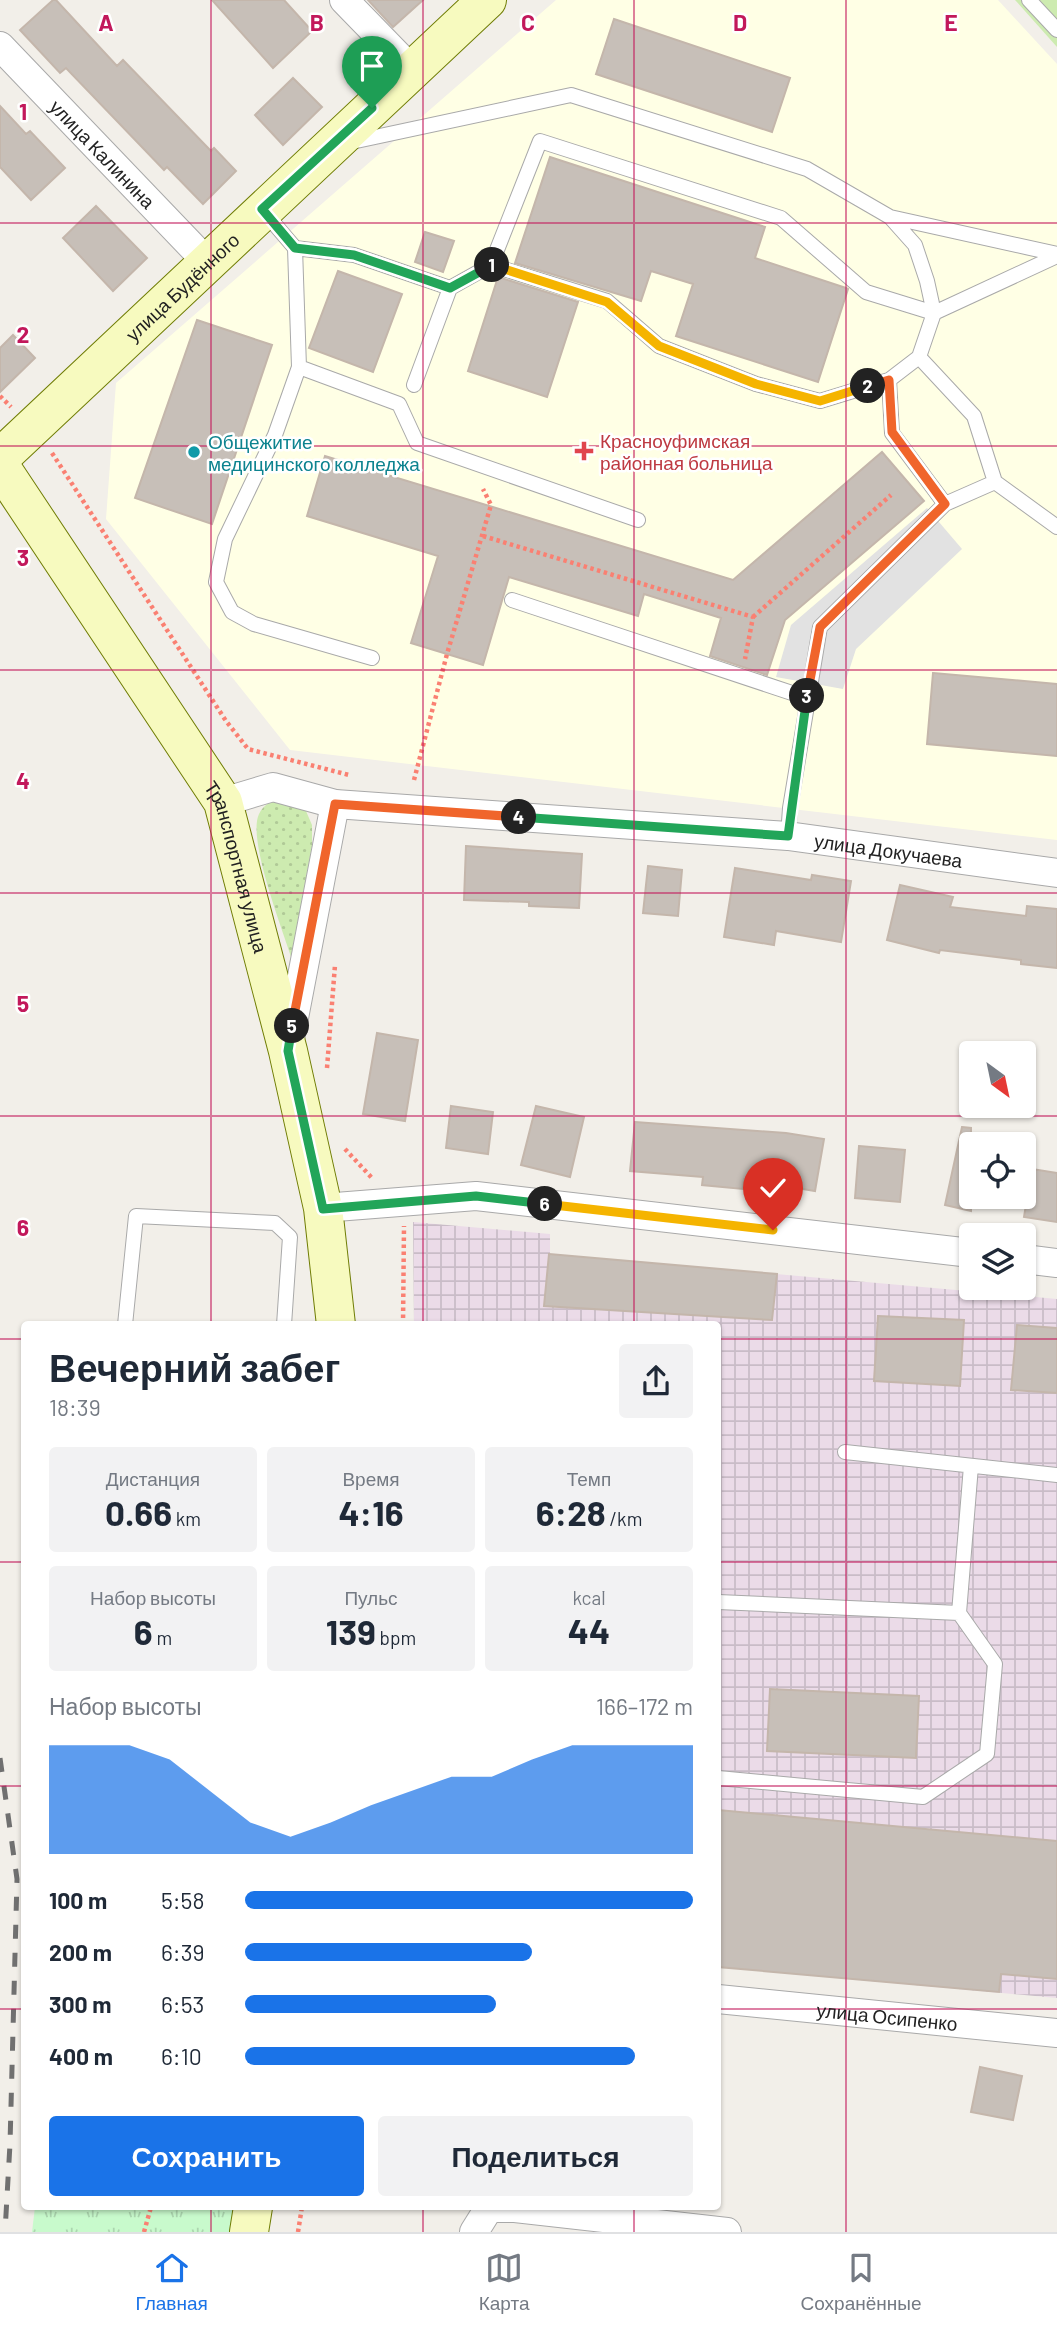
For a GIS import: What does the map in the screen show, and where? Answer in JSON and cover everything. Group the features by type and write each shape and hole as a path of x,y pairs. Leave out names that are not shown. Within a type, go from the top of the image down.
{"main road":[{"name":"улица Будённого","path":"0,458 206,261 487,0"},
{"name":"Транспортная улица","path":"0,466 223,802 288,1051 323,1209 336,1321"},
{"path":"249,2232 253,2210"}],"street":[{"path":"344,0 412,70"},
{"name":"улица Калинина","path":"0,46 206,261"},
{"name":"улица Докучаева","path":"223,802 273,787 335,804 788,836 1057,873"},
{"path":"288,1051 335,804"},
{"path":"323,1209 476,1196 959,1252"},
{"path":"1036,1260 1057,1263"},
{"name":"улица Осипенко","path":"721,1999 1057,2033"},
{"path":"474,2232 488,2210"},
{"path":"534,2210 727,2232"}],"lane":[{"path":"1029,0 1057,30"},
{"path":"332,146 571,95 807,169 890,217 1057,255"},
{"path":"414,385 450,288 491,265 540,141 781,218 866,292 934,313 1057,255"},
{"path":"262,209 295,248 299,367 275,435 225,539 216,582 232,612 254,624 372,658"},
{"path":"491,265 607,302 659,346 756,384 820,401 889,380 919,357 934,313 915,245 890,217"},
{"path":"295,248 354,255 450,288"},
{"path":"919,357 974,416 995,482 1057,527"},
{"path":"299,367 399,404 417,443 639,520"},
{"path":"889,380 892,432 945,504"},
{"path":"788,836 807,698 820,627 945,504 995,482"},
{"path":"512,600 807,698"},
{"path":"125,1321 136,1216 275,1223 290,1237 284,1321"},
{"path":"845,1452 1057,1475"},
{"path":"721,1778 923,1797 987,1754 995,1664 960,1613 971,1466"},
{"path":"721,1602 960,1613"}],"path":[{"path":"52,453 226,721 248,749 352,776"},
{"path":"744,661 753,617 891,495"},
{"path":"414,780 447,654 491,505"},
{"path":"483,536 753,617"},
{"path":"402,779 428,782"},
{"path":"144,2232 150,2210"},
{"path":"298,2232 302,2210"}],"shaded area":[{"name":"Красноуфимская районная больница","path":"556,0 998,0 1057,64 1057,840 290,750 106,519 116,383"},
{"path":"927,508 962,549 856,649 843,689 776,677 791,625"},
{"path":"413,1222 550,1234 550,1254 959,1290 959,1300 1057,1299 1057,1998 721,1967 721,1321 414,1321"}],"green space":[{"path":"1015,0 1057,0 1057,47"},
{"path":"281,799 295,803 306,811 312,825 312,846 291,957 261,863 258,843 259,814 271,802"},
{"path":"35,2210 237,2210 234,2232 32,2232"}],"building":[{"path":"56,0 117,66 123,60 211,151 214,148 236,171 203,204 167,167 164,170 66,68 60,73 20,30"},
{"path":"212,0 284,0 312,31 273,68"},
{"path":"368,0 423,0 393,27"},
{"path":"614,19 790,78 772,132 596,74"},
{"path":"293,78 322,107 283,145 255,115"},
{"path":"0,106 26,134 30,131 65,168 31,200 0,167"},
{"path":"550,157 765,227 755,258 848,289 818,382 676,336 693,284 651,271 641,301 515,263"},
{"path":"96,206 147,258 113,291 63,238"},
{"path":"425,232 454,241 443,272 415,262"},
{"path":"338,271 402,294 373,372 309,348"},
{"path":"498,277 578,302 547,397 468,371"},
{"name":"Общежитие медицинского колледжа","path":"197,320 272,345 212,524 135,498"},
{"path":"13,335 35,358 0,392 0,348"},
{"path":"882,452 924,501 785,620 767,675 710,656 721,618 644,594 638,616 509,577 483,665 411,643 438,556 307,516 325,456 733,580"},
{"path":"933,673 1057,684 1057,756 927,744"},
{"path":"466,846 582,854 579,908 529,906 529,902 464,900"},
{"path":"648,866 682,870 678,916 643,913"},
{"path":"735,868 811,880 812,875 851,881 841,942 776,931 774,945 724,937"},
{"path":"900,885 953,897 950,907 1026,916 1027,906 1057,909 1057,968 1021,964 1021,960 940,950 939,953 887,940"},
{"path":"377,1033 418,1040 405,1121 363,1114"},
{"path":"451,1106 493,1112 488,1154 446,1148"},
{"path":"536,1106 584,1117 570,1177 521,1165"},
{"path":"635,1122 786,1133 824,1139 815,1191 744,1179 743,1189 702,1185 703,1177 630,1171"},
{"path":"962,1127 971,1128 971,1132 961,1132"},
{"path":"959,1141 959,1208 945,1205"},
{"path":"859,1146 905,1150 900,1202 855,1198"},
{"path":"1036,1170 1057,1173 1057,1222 1024,1217 1025,1209 1036,1209"},
{"path":"549,1254 777,1274 772,1320 544,1306"},
{"path":"878,1316 964,1320 960,1386 874,1381"},
{"path":"1017,1325 1057,1328 1057,1393 1011,1390"},
{"path":"770,1689 919,1696 916,1758 767,1751"},
{"path":"721,1810 1057,1841 1057,1979 1001,1974 999,1992 721,1967"},
{"path":"980,2067 1022,2076 1013,2120 971,2112"}],"railway":[{"path":"0,1758 17,1879 5,2232"}],"place":[{"name":"Красноуфимская районная больница","path":"584,451"},
{"name":"Общежитие медицинского колледжа","path":"194,452"}],"route":[{"path":"372,108 262,209 295,248 354,255 450,288 491,265 607,302 659,346 756,384 820,401 889,380 892,432 945,504 820,627 798,753 788,836 335,804 288,1051 323,1209 476,1196 773,1230"}]}
